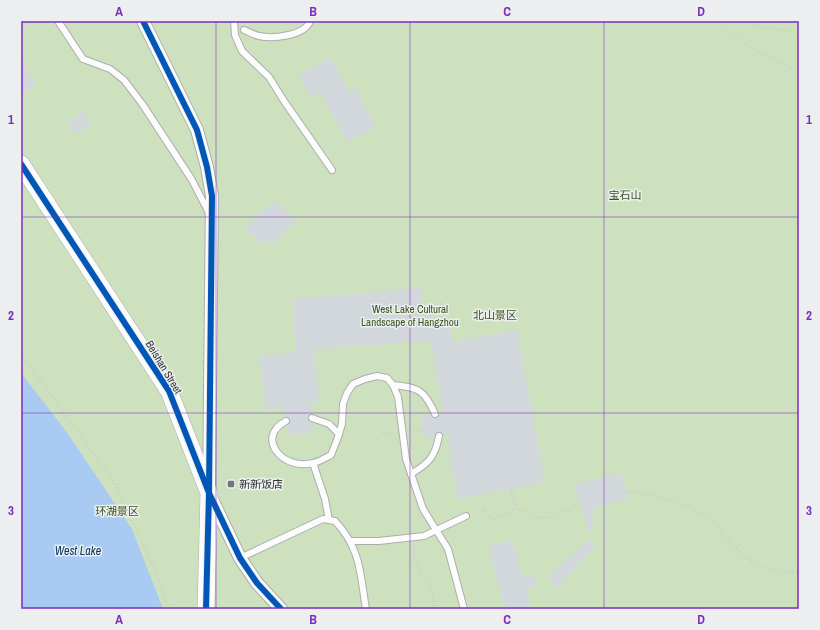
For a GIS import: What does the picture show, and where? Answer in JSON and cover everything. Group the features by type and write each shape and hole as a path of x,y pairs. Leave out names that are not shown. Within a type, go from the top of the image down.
{"main road":[{"name":"Beishan Street","path":"21,164 169,390 209,493 206,609"}],"street":[{"path":"144,21 197,130 207,167 212,196 209,493 240,558 257,583 281,609"}],"lane":[{"path":"58,21 83,59 110,69 124,80 143,105 192,180 212,218"},
{"path":"234,21 235,35 242,51 269,77 284,102 332,170"},
{"path":"244,30 259,36 278,37 298,32 309,24 310,21"},
{"path":"286,421 274,432 273,441 276,454 285,460 296,464 313,463 331,455 342,424 343,404 347,393 353,384 377,376 387,378 398,397 406,459 423,509 448,549 464,609"},
{"path":"393,386 414,388 424,393 435,414"},
{"path":"312,418 329,424 339,434"},
{"path":"411,474 425,466 432,458 439,436"},
{"path":"313,463 325,499 329,520"},
{"path":"351,541 379,541 424,536 466,516"},
{"path":"240,558 323,519 335,521 351,541 356,552 366,609"}],"path":[{"path":"717,21 749,47 799,72"},
{"path":"738,21 766,28 799,32"},
{"path":"21,354 114,482 158,577 169,609"},
{"path":"511,488 515,507"},
{"path":"626,491 655,496 686,506 709,519 749,562 765,569 782,572 799,572"},
{"path":"515,507 539,518 550,517 581,504"},
{"path":"466,516 492,506"},
{"path":"483,510 493,520 509,512 515,507"},
{"path":"414,537 415,560 419,571 432,586 435,609"}],"green space":[{"name":"北山景区","path":"21,21 799,21 799,609 21,609"}],"water":[{"name":"West Lake","path":"21,373 68,434 132,529 163,609 21,609"}],"building":[{"path":"331,58 349,92 356,88 375,127 347,142 320,92 311,97 298,76"},
{"path":"21,59 36,86 21,94"},
{"path":"85,112 91,126 73,134 67,121"},
{"path":"275,200 296,223 272,245 268,241 261,244 245,228"},
{"path":"421,288 423,314 447,321 454,342 517,330 545,482 457,499 450,462 452,461 448,434 443,435 438,432 434,437 424,438 422,429 420,417 431,415 437,418 439,414 443,413 430,340 314,350 319,402 310,403 311,414 308,418 312,423 313,432 288,436 287,426 290,421 286,417 285,407 265,409 259,356 296,352 292,299"},
{"path":"620,474 628,498 594,507 591,536 574,484"},
{"path":"512,540 522,577 535,574 538,586 527,589 530,609 505,609 488,546"},
{"path":"589,540 595,547 555,589 548,577"}],"cycle path":[{"path":"143,21 197,130 207,167 212,196 209,493 240,558 257,583 281,609"},
{"path":"21,164 169,391 209,493 206,609"}],"place":[{"name":"新新饭店","path":"231,484"}],"park label":[{"name":"宝石山","path":"625,195"},
{"name":"West Lake Cultural Landscape of Hangzhou","path":"410,315"},
{"name":"环湖景区","path":"117,511"}]}
